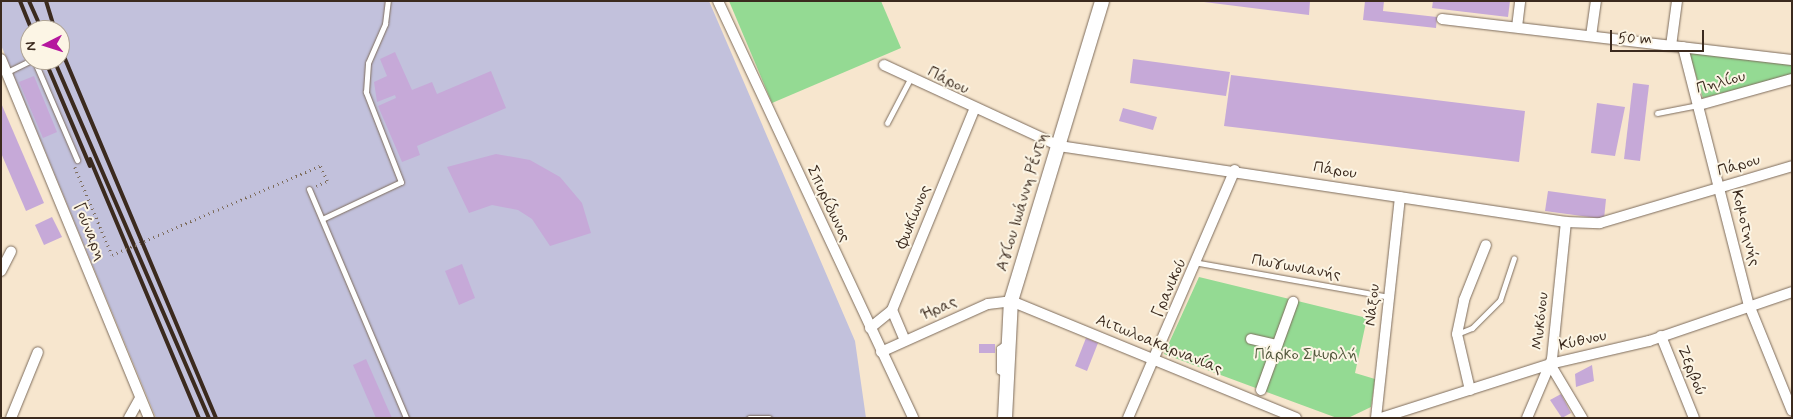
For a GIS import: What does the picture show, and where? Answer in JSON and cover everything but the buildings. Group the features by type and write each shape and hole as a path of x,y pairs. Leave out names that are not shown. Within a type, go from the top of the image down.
{"street":[{"name":"Σπυρίδωνος","path":"718,1 913,418"},
{"name":"Αγίου Ιωάννη Ρέντη","path":"1006,418 1007,341 1011,301 1102,1"},
{"path":"1517,28 1520,1"},
{"path":"1591,36 1596,1"},
{"path":"1671,46 1677,1"},
{"path":"1442,19 1790,60 1792,73"},
{"name":"Κομοτηνής","path":"1683,47 1749,305 1792,411"},
{"name":"Γούναρη","path":"1,59 4,73 149,418"},
{"name":"Πάρου","path":"884,65 974,110 1058,146 1235,170 1566,222 1600,223 1792,166"},
{"name":"Πηλίου","path":"1699,105 1792,79"},
{"name":"Φωκίωνος","path":"870,328 892,310 974,110"},
{"name":"Γρανικού","path":"1128,418 1199,263 1235,170"},
{"name":"Νάξου","path":"1376,418 1400,196"},
{"name":"Μυκόνου","path":"1527,418 1550,364 1566,222"},
{"path":"1470,390 1457,334 1464,300 1486,245"},
{"path":"1,271 11,251"},
{"name":"Κύθνου","path":"1381,418 1550,364 1660,336 1792,292"},
{"name":"Ήρας","path":"882,352 988,304 1011,301"},
{"name":"Αιτωλοακαρνανίας","path":"1011,301 1296,418"},
{"path":"1261,390 1293,302"},
{"path":"892,310 905,340"},
{"name":"Ζερβού","path":"1660,336 1694,418"},
{"path":"1252,339 1276,345"},
{"path":"11,418 38,352"},
{"path":"1550,364 1582,418"},
{"path":"129,418 140,398"}],"lane":[{"path":"322,219 401,182 366,92 368,63 385,24 388,1"},
{"path":"4,73 20,66"},
{"path":"37,70 77,160"},
{"path":"886,123 910,79"},
{"name":"Πηλίου","path":"1657,113 1699,105"},
{"path":"309,189 406,418"},
{"path":"1457,334 1472,328 1500,300 1514,258"},
{"name":"Πωγωνιανής","path":"1199,263 1388,297"},
{"path":"749,418 769,418"}],"path":[{"path":"77,160 72,162 112,255 320,166 327,182"}],"shaded area":[{"path":"1,1 709,1 855,341 866,418 156,418 1,45"}],"green space":[{"path":"729,1 881,1 901,48 772,103"},
{"path":"1689,53 1792,65 1792,75 1703,98"},
{"name":"Πάρκο Σµυρλή","path":"1199,277 1367,318 1355,373 1375,379 1371,407 1348,418 1337,418 1164,354"}],"railway":[{"path":"20,1 28,20"},
{"path":"29,1 38,20"},
{"path":"46,1 52,20"},
{"path":"49,70 90,166"},
{"path":"58,70 209,418"},
{"path":"70,70 216,418"},
{"path":"90,159 199,418"}]}
